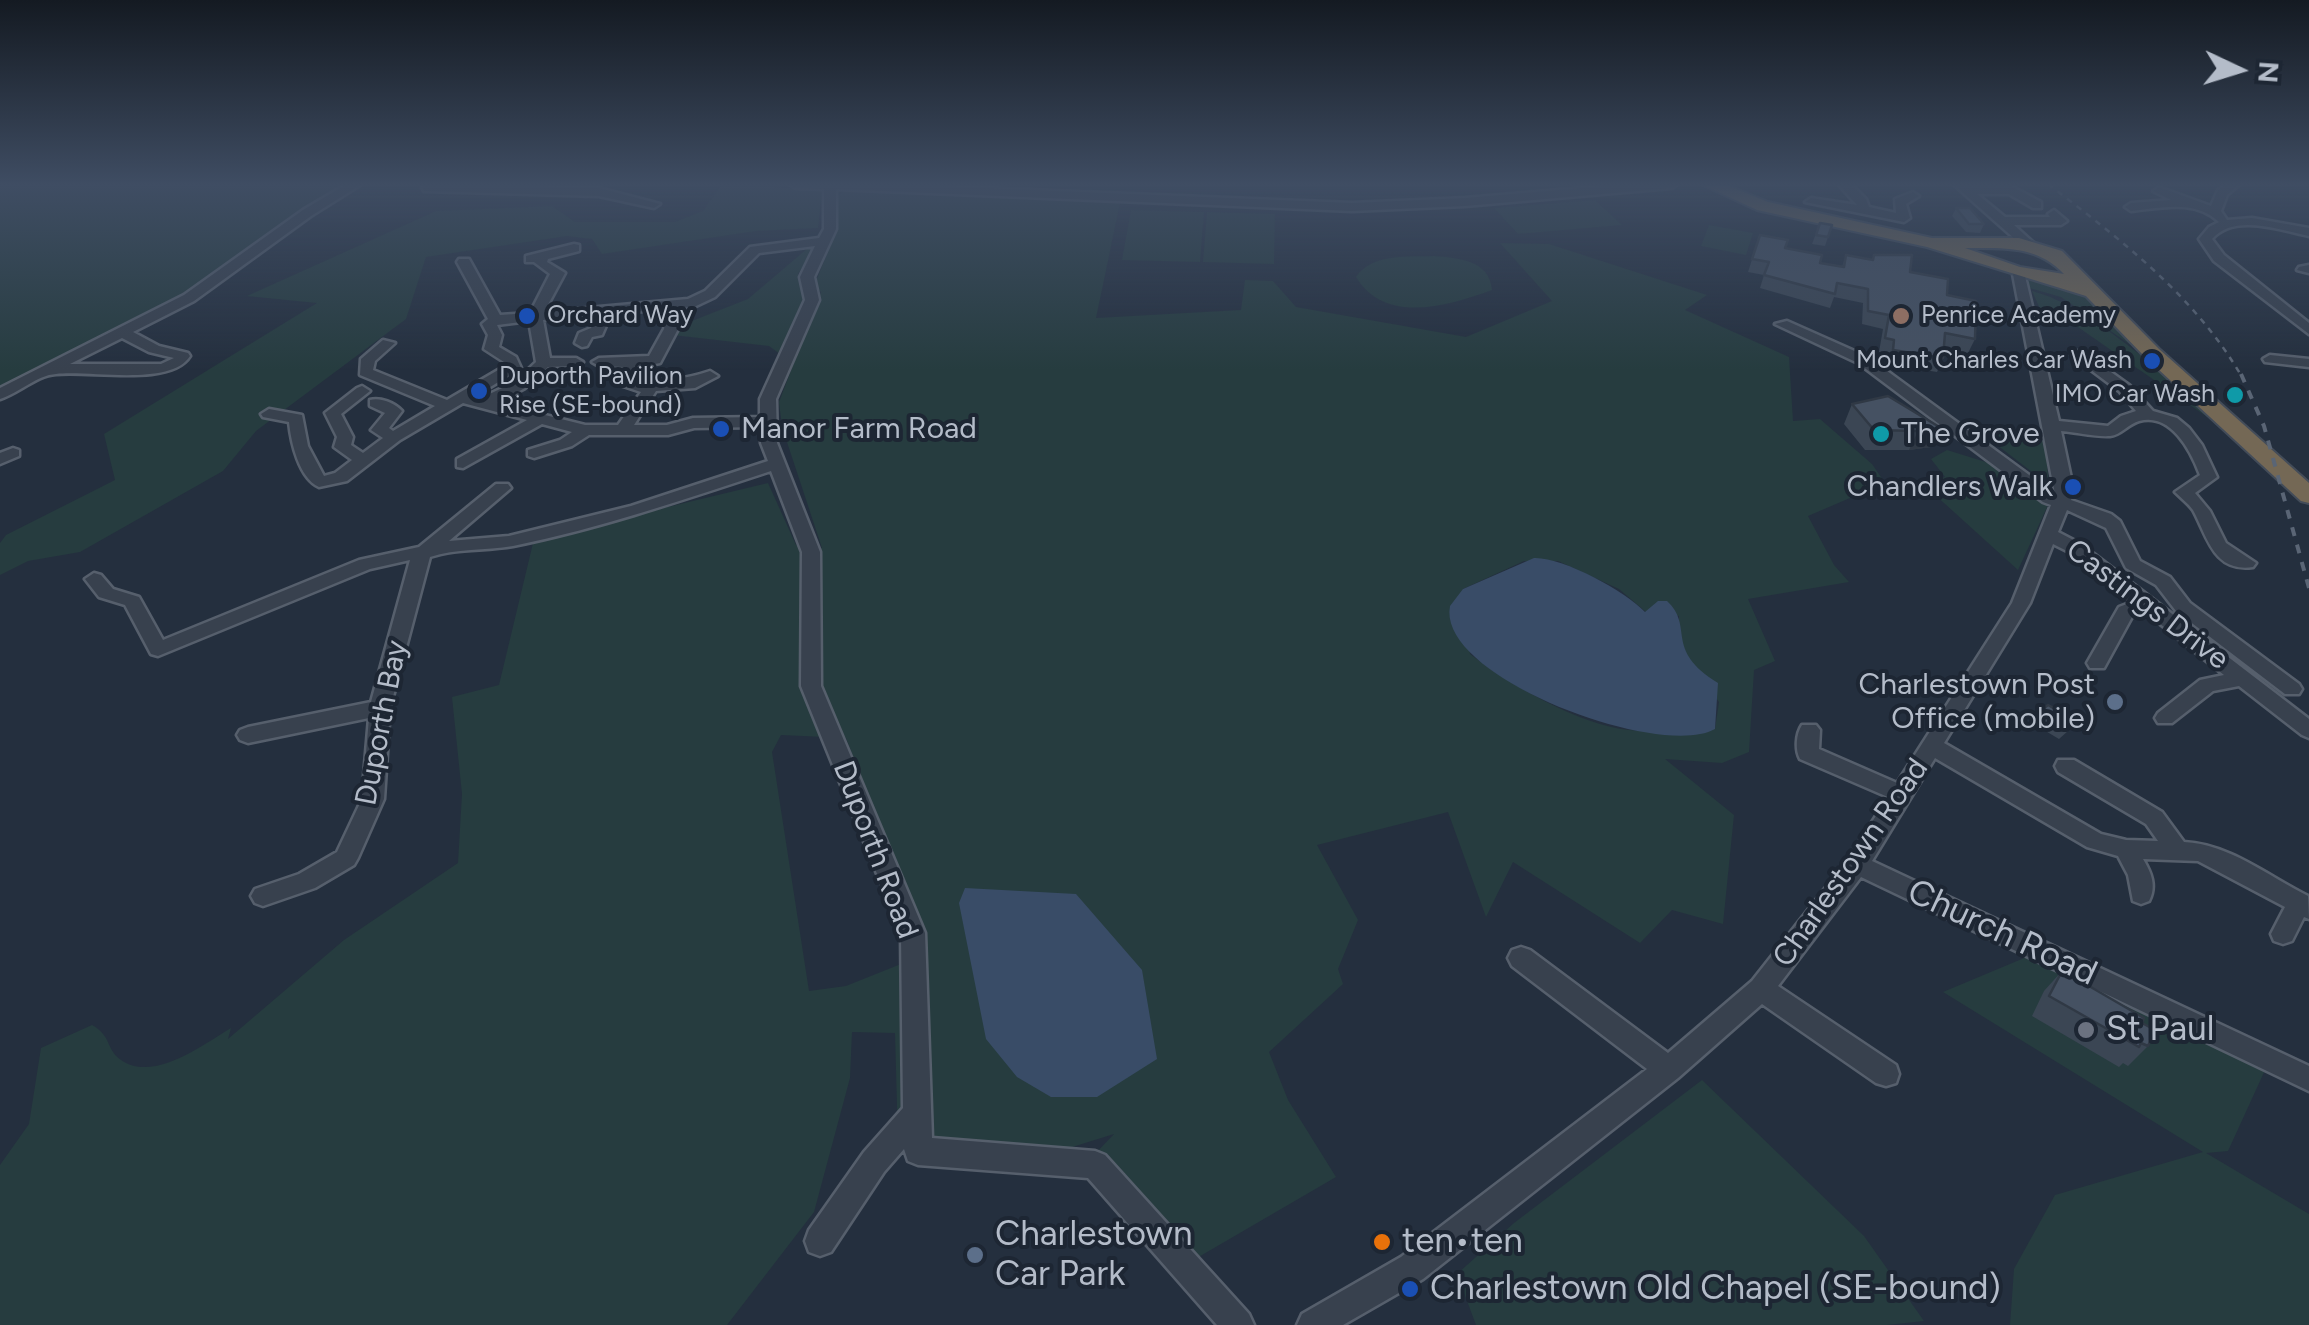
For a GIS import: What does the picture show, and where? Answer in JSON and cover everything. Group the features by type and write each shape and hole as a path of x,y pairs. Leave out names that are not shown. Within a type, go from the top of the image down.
{"highway":[{"path":"2002,246 2017,272 2046,275 2073,284 2100,303"},
{"path":"2032,246 2065,263 2100,303 2309,496"},
{"path":"2046,275 2063,271 2065,263"}],"street":[{"path":"0,394 198,292 261,246"},
{"path":"268,414 296,418 300,446 319,482 341,477 394,437 513,368 512,360 491,350 495,335 489,324 496,320 537,313 675,306 710,294 755,250 785,246"},
{"name":"Duporth Road","path":"823,246 807,276 812,300 776,374 767,422 776,464 811,552 811,686 913,933 918,1152 1095,1165 1238,1325"},
{"path":"2210,246 2219,258 2309,330"},
{"path":"544,363 534,324 543,290 558,273 536,259 574,248"},
{"path":"464,262 482,301 496,320"},
{"name":"Charlestown Road","path":"1314,1325 1412,1268 1668,1069 1761,989 1857,865 1899,792 1933,747 2021,603 2066,492 2017,272"},
{"path":"598,362 655,360 671,329 675,306"},
{"path":"582,343 586,333 597,332 606,310"},
{"path":"1782,324 1863,360 2061,503 2105,518 2114,525 2132,564 2163,580 2183,606 2292,689"},
{"path":"48,369 163,369 180,362 182,356 154,349 122,333"},
{"path":"388,342 368,359 365,372 454,402 536,421 621,432 668,430 693,423 767,422"},
{"path":"2078,355 2124,388 2146,414"},
{"path":"2270,359 2309,363"},
{"path":"480,405 520,385 544,363 576,362"},
{"path":"634,362 622,383 648,387 696,383 710,376"},
{"path":"621,432 640,409 648,387"},
{"path":"362,391 333,413 345,437 342,448 364,460"},
{"path":"376,403 394,412 379,430 394,437"},
{"path":"2054,425 2111,431 2128,415 2146,414 2167,421 2193,439 2209,477 2184,492 2205,517 2208,538 2226,556 2247,564"},
{"path":"463,463 536,421"},
{"path":"534,453 566,444 585,430"},
{"path":"94,580 106,593 132,601 158,649 364,564 457,545 509,541 637,510 776,464"},
{"path":"421,555 502,488"},
{"name":"Castings Drive","path":"2048,535 2075,548 2309,730"},
{"name":"Duporth Bay","path":"263,896 307,882 346,858 373,799 380,708 421,555"},
{"path":"2097,663 2126,611 2147,603"},
{"path":"2165,718 2207,685 2244,678"},
{"path":"248,735 380,708"},
{"path":"1809,730 1808,753 1899,792"},
{"path":"1933,747 2095,841 2126,849 2175,848 2222,860 2304,906 2283,934"},
{"path":"2066,766 2154,818 2175,848"},
{"path":"2126,849 2140,875 2141,894"},
{"name":"Church Road","path":"1857,865 2309,1079"},
{"path":"1520,958 1668,1069"},
{"path":"1761,989 1886,1074"},
{"path":"820,1241 874,1162 917,1114"}],"green space":[{"path":"0,246 255,246 203,286 0,390"},
{"path":"359,246 501,246 426,257 406,319 256,431 223,471 80,552 28,561 0,575 0,543 6,535 115,480 104,434 317,303 247,296"},
{"path":"597,246 657,246 602,254"},
{"path":"830,246 1111,246 1096,318 1241,310 1245,280 1273,281 1296,307 1466,337 1552,301 1503,246 1555,246 1707,295 1685,310 1789,357 1793,421 1820,419 1872,464 1885,483 1808,516 1834,565 1849,582 1748,599 1775,661 1754,670 1749,752 1722,763 1665,759 1734,815 1723,924 1672,910 1640,943 1513,862 1486,917 1448,812 1317,845 1358,920 1338,969 1343,984 1269,1052 1288,1100 1336,1177 1190,1262 1094,1155 1114,1134 1069,1148 898,1142 895,1033 852,1032 850,1078 814,1212 727,1325 0,1325 0,1165 29,1124 41,1048 92,1025 121,1060 148,1067 178,1059 231,1028 228,1039 344,940 458,863 462,794 452,697 499,685 534,539 768,483 796,545 822,548 782,427 779,402 821,292 814,286","holes":["1524,561 1558,561 1619,589 1646,612 1679,616 1686,652 1719,702 1715,729 1640,731 1609,727 1567,712 1524,690 1470,654 1463,589","781,735 846,738 919,928 921,956 846,986 809,991 772,752"]},
{"path":"1125,246 1201,246 1200,262 1122,260"},
{"path":"1204,246 1274,246 1274,264 1203,262"},
{"path":"1701,246 1749,246 1746,255"},
{"path":"808,248 815,248 798,274 807,302 780,354 769,346 673,335 679,326 748,299"},
{"path":"1434,256 1471,262 1485,272 1492,290 1418,308 1383,302 1356,277 1381,260"},
{"path":"2030,277 2074,287 2154,361 2061,297 2026,287"},
{"path":"2032,291 2082,313 2107,330 2223,428 2075,325 2045,320"},
{"path":"1967,422 2031,436 2044,434 2049,485"},
{"path":"1947,450 2005,468 2049,503 2018,570 1923,484 1945,477 1931,459"},
{"path":"2029,956 2266,1068 2228,1151 2206,1153 2309,1214 2309,1325 2010,1325 2014,1269 2055,1195 2203,1152 1943,992"},
{"path":"1702,1080 1864,1236 1924,1321 1887,1325 1476,1325 1457,1274 1514,1223"}],"water":[{"path":"1534,558 1561,563 1593,577 1645,612 1658,601 1667,601 1679,620 1691,660 1718,683 1715,729 1687,736 1648,733 1603,722 1557,706 1513,684 1478,660 1455,633 1450,606 1463,589"},
{"path":"965,888 1076,894 1142,970 1157,1059 1097,1097 1051,1097 1017,1077 986,1039 959,903"}],"building":[{"path":"1756,246 1786,246 1822,255 1820,263 1844,267 1846,255 1873,260 1874,255 1912,255 1910,272 1948,279 1947,295 1976,301 1975,339 1945,333 1943,358 1893,350 1894,340 1885,338 1889,315 1868,311 1868,289 1837,283 1835,294 1764,275 1769,262 1752,259"},
{"path":"1888,396 1941,428 1874,430 1852,404"},
{"path":"2048,705 2076,721 2067,728 2039,712"},
{"path":"2062,971 2092,981 2089,986 2144,1018 2142,1023 2155,1030 2148,1046 2141,1043 2139,1047 2049,996"}],"railway":[{"path":"2126,246 2202,321 2242,377"},
{"path":"2241,374 2264,426 2309,588"}],"place":[{"name":"Orchard Way","path":"527,316"},
{"name":"Penrice Academy","path":"1901,316"},
{"name":"Mount Charles Car Wash","path":"2152,361"},
{"name":"Duporth Pavilion Rise (SE-bound)","path":"479,391"},
{"name":"IMO Car Wash","path":"2235,395"},
{"name":"Manor Farm Road","path":"721,429"},
{"name":"The Grove","path":"1881,434"},
{"name":"Chandlers Walk","path":"2073,487"},
{"name":"Charlestown Post Office (mobile)","path":"2115,702"},
{"name":"St Paul","path":"2086,1030"},
{"name":"ten•ten","path":"1382,1242"},
{"name":"Charlestown Car Park","path":"975,1255"},
{"name":"Charlestown Old Chapel (SE-bound)","path":"1410,1289"}]}
